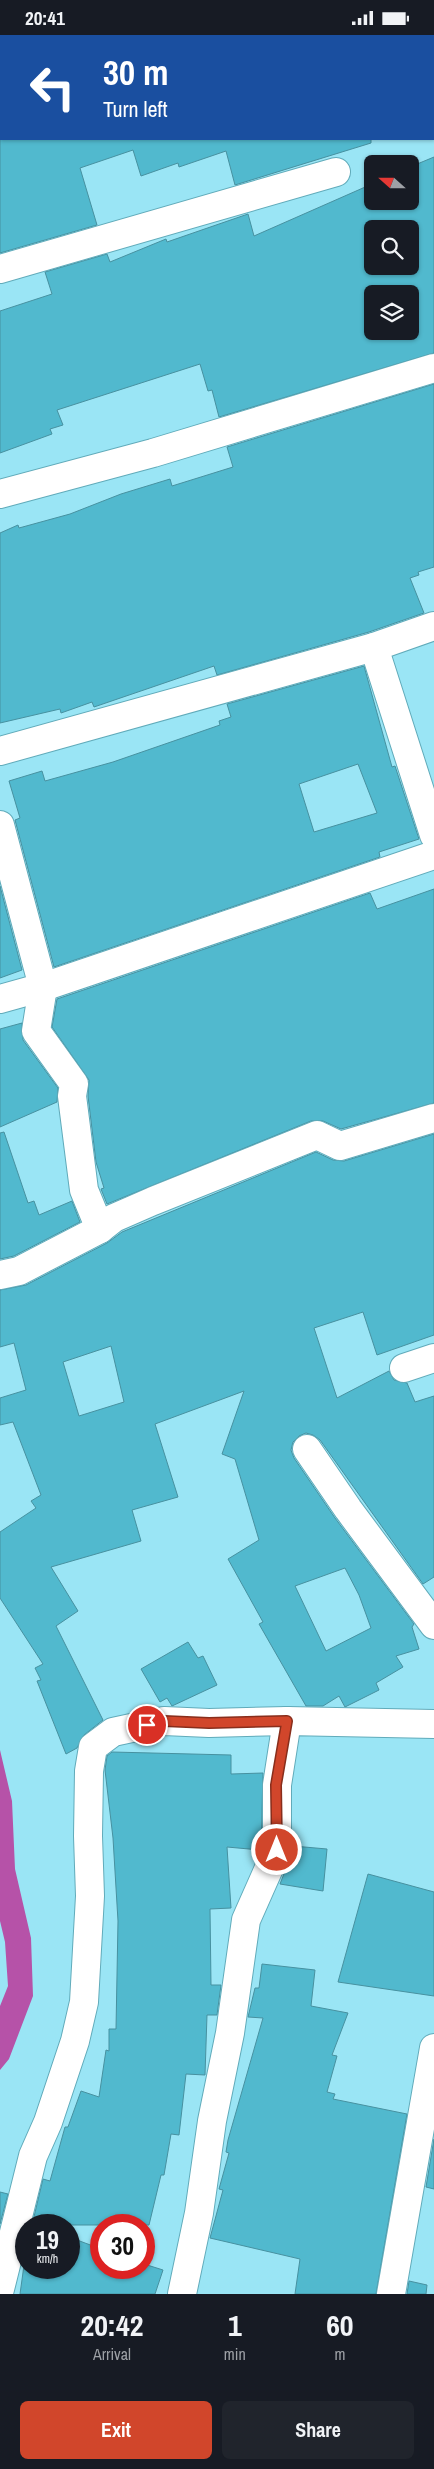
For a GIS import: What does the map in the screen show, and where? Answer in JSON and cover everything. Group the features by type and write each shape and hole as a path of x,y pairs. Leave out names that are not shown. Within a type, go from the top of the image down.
{"street":[{"path":"0,269 336,172"},
{"path":"0,494 153,453 434,368"},
{"path":"0,751 374,647 434,626"},
{"path":"374,647 434,835"},
{"path":"0,825 43,987 36,1031 74,1083 72,1096 84,1189 100,1229"},
{"path":"0,999 43,987 434,855"},
{"path":"0,1275 19,1271 100,1229 114,1218 317,1135 340,1146 434,1118"},
{"path":"404,1368 434,1358"},
{"path":"307,1449 348,1509 434,1625"},
{"path":"0,2289 33,2156 48,2121 75,2041 84,2002 90,1897 88,1836 89,1771 93,1747 114,1732 164,1721 434,1724"},
{"path":"182,2294 199,2213 212,2121 230,2033 246,1921 277,1850 276,1785 287,1721"},
{"path":"391,2294 434,2048"}],"shaded area":[{"path":"0,1750 12,1801 15,1869 31,1938 33,1996 9,2059 0,2070 0,2006 8,1986 5,1942 0,1921"}],"building":[{"path":"0,140 371,140 371,143 235,185 226,151 179,167 178,163 141,176 133,150 80,168 97,225 0,253"},
{"path":"434,157 434,353 219,417 212,390 208,391 200,364 57,410 63,425 50,429 52,434 0,453 0,311 52,294 45,272 107,254 110,262 166,239 167,242 248,214 254,236 364,188 364,210 419,210 419,163"},
{"path":"434,384 434,567 418,572 419,575 410,578 424,613 369,632 217,675 214,666 94,707 92,702 61,713 60,709 0,723 0,533 18,525 19,528 70,514 121,494 170,479 172,486 233,467 227,447"},
{"path":"364,666 392,767 395,766 419,839 379,852 380,857 54,967 15,820 20,818 9,781 42,771 45,781 113,762 220,725 219,721 231,717 227,704","holes":["358,764 377,813 314,832 299,784"]},
{"path":"0,886 22,970 0,978"},
{"path":"434,889 434,1103 341,1129 323,1121 311,1121 107,1204 101,1189 104,1188 96,1162 88,1096 89,1080 52,1027 57,999 370,893 377,909"},
{"path":"22,1023 23,1040 58,1088 57,1102 0,1127 0,1029"},
{"path":"4,1132 28,1203 34,1201 39,1215 72,1201 80,1222 14,1256 0,1259 0,1133"},
{"path":"434,1134 434,1335 377,1355 363,1312 314,1328 337,1398 389,1371 394,1380 407,1383 415,1402 434,1396 434,1577 423,1584 320,1440 306,1433 299,1436 293,1442 291,1450 294,1458 335,1518 414,1624 412,1627 419,1649 396,1656 403,1667 376,1683 379,1690 345,1707 339,1696 323,1706 306,1706 259,1624 263,1622 228,1559 259,1540 235,1459 222,1454 244,1391 155,1424 178,1497 132,1510 141,1541 51,1567 78,1611 56,1626 103,1720 84,1735 77,1748 66,1754 37,1681 41,1680 35,1668 43,1664 0,1598 0,1532 36,1508 31,1501 41,1495 13,1422 0,1425 0,1398 26,1390 14,1343 0,1347 0,1290 26,1285 107,1243 122,1232 316,1152 333,1160 344,1161","holes":["111,1346 124,1402 79,1416 63,1362","345,1568 359,1595 371,1628 326,1651 295,1586"]},
{"path":"188,1642 198,1658 203,1656 217,1685 172,1706 167,1698 160,1702 141,1669"},
{"path":"112,1752 231,1755 231,1774 263,1773 261,1847 260,1850 227,1847 231,1908 210,1909 211,1985 221,1985 217,2015 207,2015 205,2075 186,2074 179,2135 171,2134 164,2175 161,2175 152,2214 90,2214 90,2225 80,2225 80,2214 35,2214 43,2179 50,2181 65,2127 68,2127 81,2091 99,2097 106,2050 109,2051 109,2029 116,2029 118,1921 113,1838 105,1770 107,1756"},
{"path":"293,1846 327,1849 323,1891 280,1884"},
{"path":"368,1874 434,1892 434,1996 338,1982"},
{"path":"262,1964 315,1970 311,2006 348,2013 332,2055 337,2056 327,2092 335,2094 333,2099 407,2114 376,2294 295,2294 300,2259 210,2238 223,2190 219,2189 229,2153 226,2152 228,2140 263,2018 248,2017 255,1988 259,1988"},
{"path":"434,2139 434,2189 426,2187"},
{"path":"0,2192 8,2194 0,2224"},
{"path":"80,2241 90,2245 90,2279 155,2279 155,2267 163,2270 155,2294 20,2294 22,2279 80,2279"},
{"path":"409,2281 427,2285 426,2294 407,2294"}],"route":[{"path":"147,1725 164,1721 209,1723 287,1721 276,1785 277,1850"}]}
